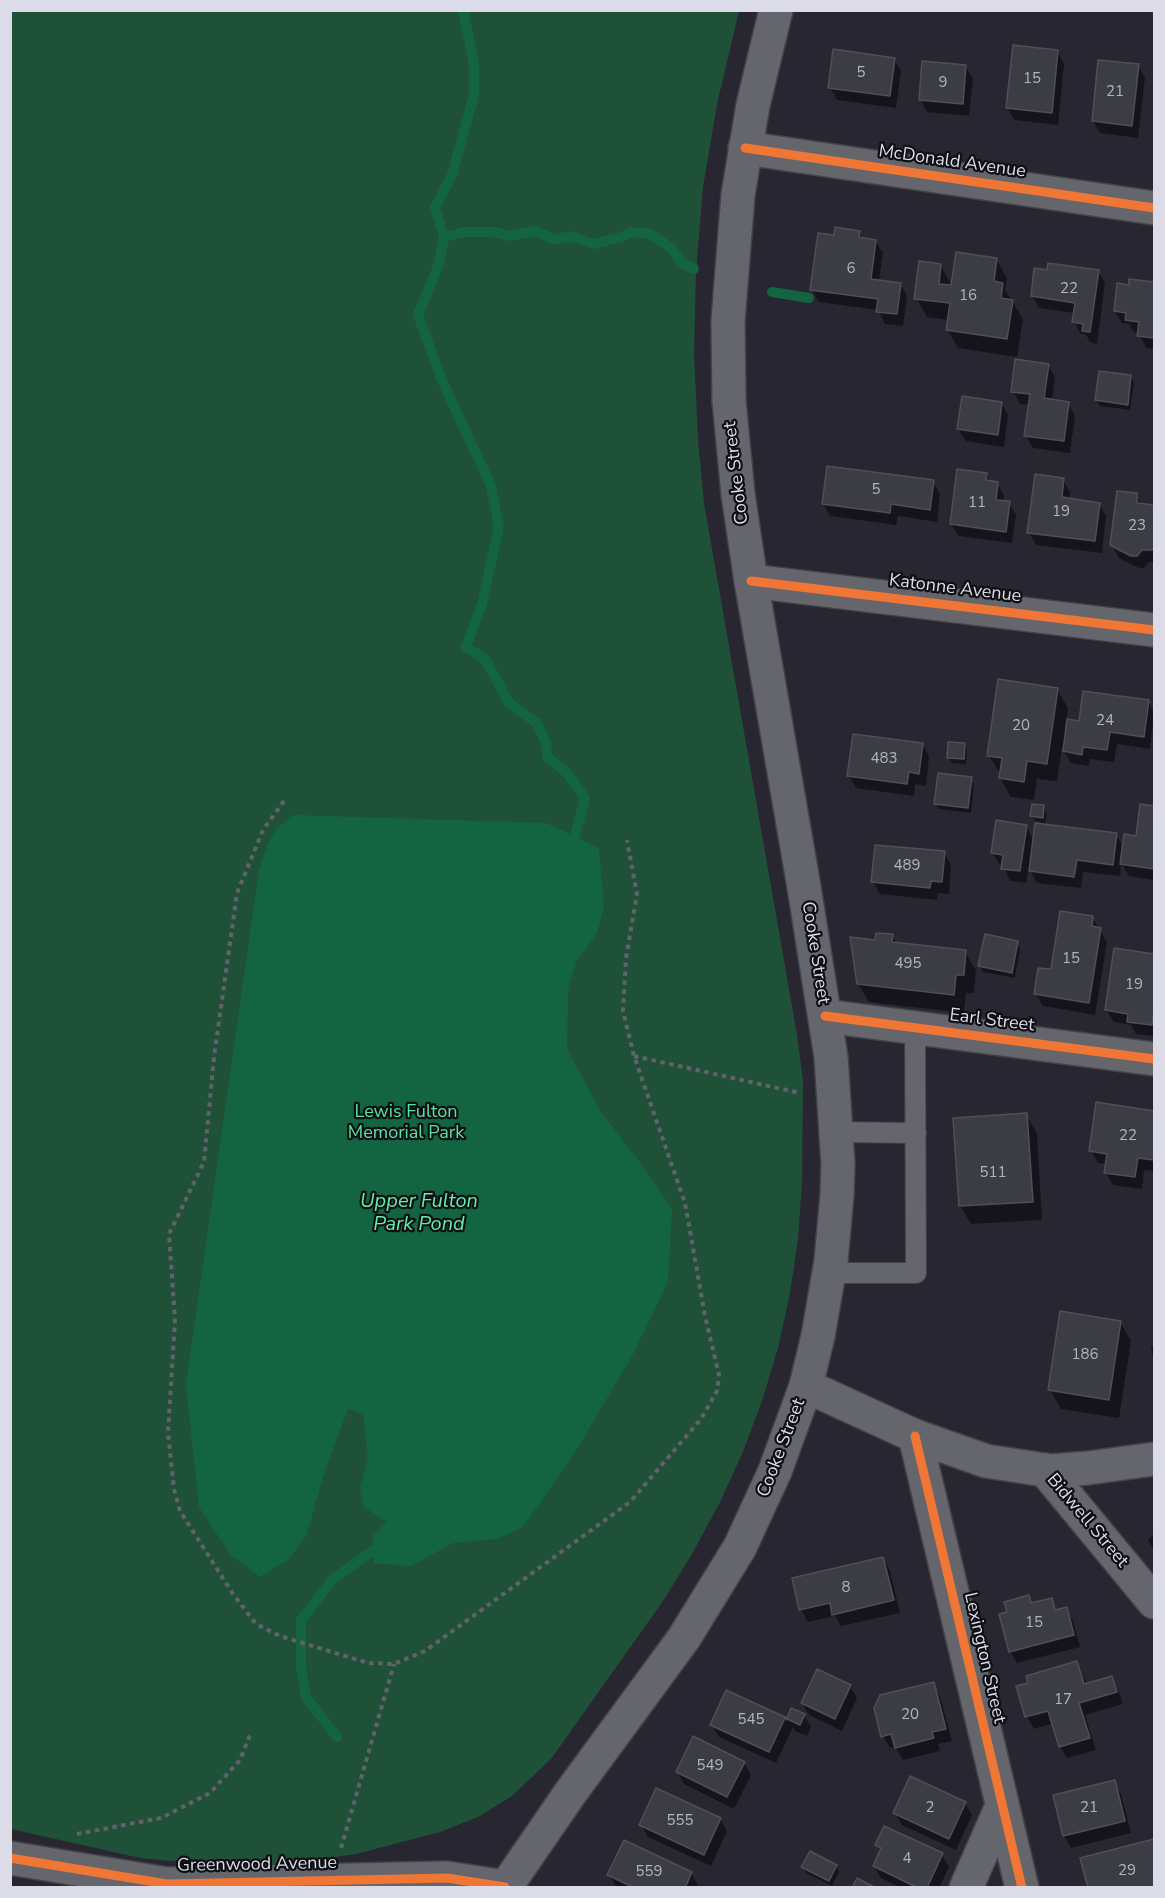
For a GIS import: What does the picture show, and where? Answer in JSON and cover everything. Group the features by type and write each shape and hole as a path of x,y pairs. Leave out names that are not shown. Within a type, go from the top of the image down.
{"street":[{"name":"Cooke Street","path":"505,1887 571,1792 684,1638 744,1538 775,1471 806,1386 819,1336 829,1273 837,1196 831,1057 751,581 734,454 728,359 732,262 738,195 755,94 776,10"},
{"name":"McDonald Avenue","path":"745,148 1155,208"},
{"name":"Katonne Avenue","path":"751,581 1155,630"},
{"name":"Earl Street","path":"825,1016 1155,1059"},
{"name":"Bidwell Street","path":"806,1386 915,1436 987,1461 1045,1470 1155,1602"},
{"name":"Lexington Street","path":"915,1436 1022,1887"},
{"path":"1045,1470 1088,1468 1155,1459"},
{"path":"966,1887 1002,1806"},
{"name":"Greenwood Avenue","path":"10,1858 167,1884 447,1878 505,1887"}],"lane":[{"path":"829,1273 916,1273 915,1028"},
{"path":"836,1132 916,1133"}],"path":[{"path":"284,801 263,830 237,893 214,1057 204,1162 169,1234 175,1320 168,1433 174,1490 180,1511 233,1594 256,1624 280,1636 317,1649 368,1663 394,1664 425,1651 630,1502 700,1419 717,1391 719,1375 705,1316 685,1203 634,1056 623,1011 626,958 637,894 627,840"},
{"path":"634,1056 804,1094"},
{"path":"340,1849 394,1664"},
{"path":"68,1836 161,1818 210,1793 240,1760 250,1735"}],"green space":[{"name":"Lewis Fulton Memorial Park","path":"11,11 739,11 717,104 703,187 696,271 694,355 704,503 797,1035 803,1081 802,1183 798,1239 790,1293 778,1348 762,1401 742,1454 719,1504 663,1601 551,1759 512,1796 478,1817 440,1832 356,1854 284,1864 212,1865 140,1858 11,1829"}],"water":[{"name":"Upper Fulton Park Pond","path":"293,815 546,823 599,848 604,907 597,933 577,960 568,989 567,1049 601,1112 672,1209 668,1282 632,1356 572,1457 523,1527 496,1539 453,1543 411,1566 374,1563 373,1536 387,1522 364,1507 360,1488 368,1458 363,1414 348,1409 326,1467 306,1536 288,1560 260,1577 231,1555 199,1507 186,1384 259,870 268,843 277,828"}],"building":[{"path":"1013,45 1058,50 1052,113 1006,108"},
{"path":"833,49 895,58 890,96 828,88"},
{"path":"1098,60 1139,64 1132,126 1092,121"},
{"path":"922,61 966,65 963,104 919,100"},
{"path":"835,227 860,231 859,237 876,240 871,279 901,283 897,314 876,312 878,299 810,290 818,233 834,235"},
{"path":"956,252 997,258 994,281 1003,283 1001,298 1013,300 1007,339 946,330 950,303 914,299 919,261 941,264 939,284 951,285"},
{"path":"1048,263 1099,270 1090,332 1082,331 1083,324 1072,322 1075,303 1031,296 1034,268 1047,270"},
{"path":"1129,279 1154,282 1154,338 1137,336 1139,322 1125,320 1126,313 1114,311 1117,283 1129,285"},
{"path":"1015,359 1049,364 1044,398 1069,402 1064,441 1024,436 1030,394 1011,392"},
{"path":"1099,371 1131,375 1128,405 1095,400"},
{"path":"962,396 1002,402 998,435 957,429"},
{"path":"827,466 934,480 930,510 891,504 890,513 822,504"},
{"path":"957,469 987,473 986,480 998,482 996,500 1010,501 1006,532 950,524"},
{"path":"1035,474 1064,478 1062,497 1100,503 1095,541 1027,533"},
{"path":"1117,491 1137,493 1137,503 1154,505 1154,550 1142,550 1137,556 1131,556 1110,545"},
{"path":"998,679 1058,688 1047,764 1027,761 1024,782 999,778 1002,758 987,756"},
{"path":"1083,691 1149,700 1144,737 1110,732 1107,750 1083,747 1082,755 1063,751 1067,719 1079,721"},
{"path":"853,734 923,743 919,774 909,772 907,784 847,776"},
{"path":"948,742 965,743 964,759 947,758"},
{"path":"938,773 972,777 968,808 934,804"},
{"path":"1032,804 1044,805 1043,818 1030,816"},
{"path":"1140,804 1154,806 1154,869 1120,864 1124,834 1136,836"},
{"path":"996,820 1027,825 1020,871 1001,869 1003,855 991,853"},
{"path":"1035,823 1117,833 1113,865 1077,860 1074,877 1029,871"},
{"path":"875,845 945,851 942,882 931,881 930,888 871,882"},
{"path":"1060,911 1093,916 1092,926 1101,928 1089,1003 1034,994 1038,968 1051,969"},
{"path":"876,933 893,934 892,942 966,950 964,975 956,975 954,995 857,984 850,937 875,940"},
{"path":"985,934 1018,941 1012,973 978,966"},
{"path":"1114,948 1154,954 1152,1025 1127,1022 1128,1014 1105,1010"},
{"path":"1096,1102 1154,1111 1154,1160 1138,1158 1135,1177 1104,1173 1107,1154 1089,1151"},
{"path":"1027,1113 1033,1202 959,1206 953,1118"},
{"path":"1060,1311 1121,1321 1109,1400 1048,1390"},
{"path":"883,1557 894,1600 832,1615 830,1603 799,1610 792,1578"},
{"path":"1029,1595 1031,1603 1052,1598 1055,1610 1067,1607 1074,1635 1009,1652 999,1614 1007,1612 1004,1602"},
{"path":"1077,1661 1084,1684 1112,1676 1117,1692 1079,1703 1090,1738 1059,1747 1048,1711 1025,1717 1016,1686 1028,1683 1026,1676"},
{"path":"817,1669 851,1685 835,1719 801,1703"},
{"path":"934,1682 946,1729 932,1732 934,1738 895,1748 891,1734 881,1737 874,1708 880,1695"},
{"path":"726,1690 787,1718 791,1708 805,1714 800,1725 785,1718 769,1752 710,1725"},
{"path":"693,1736 745,1762 727,1797 676,1772"},
{"path":"910,1776 966,1802 949,1839 893,1813"},
{"path":"1115,1780 1125,1821 1063,1836 1053,1795"},
{"path":"656,1788 721,1818 704,1855 639,1825"},
{"path":"884,1826 943,1853 927,1888 918,1888 873,1866 881,1848 875,1845"},
{"path":"1154,1839 1154,1888 1088,1888 1080,1858"},
{"path":"624,1840 692,1872 685,1888 635,1888 607,1875"},
{"path":"810,1851 837,1865 829,1881 801,1867"},
{"path":"857,1878 876,1888 852,1888"}],"waterway":[{"path":"463,10 474,63 474,95 452,175 435,208 444,237 439,264 418,315 441,378 491,486 499,527 482,604 466,647 485,659 509,703 537,723 546,743 547,757 566,772 585,798 575,836"},
{"path":"444,237 465,232 494,232 510,236 536,231 554,240 570,236 594,244 622,237 631,232 650,234 671,248 681,262 694,269"},
{"path":"772,292 809,298"},
{"path":"337,1737 306,1697 301,1667 301,1620 333,1579 374,1550"}],"cycle path":[{"path":"745,148 1154,208"},
{"path":"751,581 1154,630"},
{"path":"825,1016 1154,1059"},
{"path":"915,1436 1022,1888"},
{"path":"10,1858 167,1884 447,1878 505,1887"}]}
